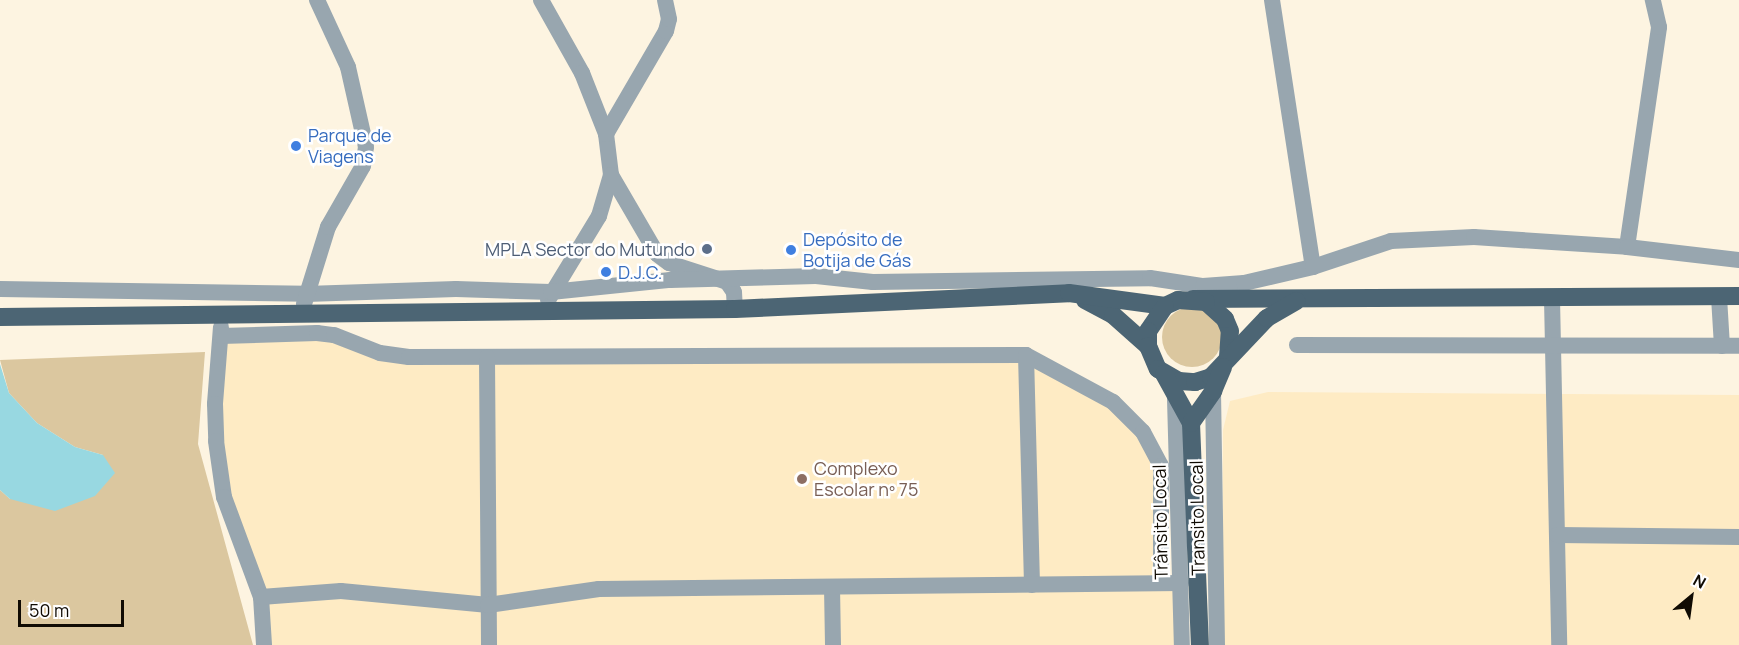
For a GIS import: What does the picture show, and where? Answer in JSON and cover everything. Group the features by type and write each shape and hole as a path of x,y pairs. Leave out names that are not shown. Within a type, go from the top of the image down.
{"main road":[{"path":"1070,293 1113,315 1148,346 1175,399 1191,423 1200,645"},
{"path":"0,317 735,309 1070,293 1165,306 1193,299 1552,299 1739,296"},
{"path":"1191,423 1213,391 1226,361 1231,338 1225,319 1211,306 1193,299"},
{"path":"1164,374 1179,381 1195,382 1211,377 1267,318 1301,299"},
{"path":"1148,346 1148,331 1165,306"}],"street":[{"path":"302,314 306,294 328,227 363,166 366,147 348,67 317,0"},
{"path":"541,0 582,73 606,134 611,175 657,254 669,263 721,280 734,292 735,309"},
{"path":"606,134 666,31 665,0"},
{"path":"1272,0 1312,267"},
{"path":"1627,247 1659,27 1653,0"},
{"path":"545,311 551,292 599,216 611,175"},
{"path":"0,289 306,294 456,289 551,292 670,280 816,276 873,282 1150,278 1203,286 1244,283 1312,267 1382,244 1474,237 1627,247 1739,260"},
{"path":"1298,345 1730,346 1719,297"},
{"path":"1552,299 1558,645"},
{"path":"222,315 215,404 224,497 261,597 264,645"},
{"path":"221,336 317,333 394,357 1026,355 1113,402 1143,432 1161,466 1161,583"},
{"path":"1026,355 1032,585"},
{"path":"487,357 489,645"},
{"name":"Transito Local","path":"1213,391 1217,645"},
{"name":"Trânsito Local","path":"1175,399 1182,645"},
{"path":"1557,535 1739,537"},
{"path":"261,597 340,591 488,605 599,589 1181,583"},
{"path":"832,587 833,645"}],"shaded area":[{"path":"1192,307 1209,312 1217,320 1222,337 1217,354 1209,362 1192,367 1175,362 1167,354 1162,337 1167,320 1175,312"},
{"path":"317,333 380,353 1006,353 1113,402 1161,466 1161,582 1181,583 1182,645 264,645 261,597 224,497 221,336"},
{"path":"205,352 198,444 253,645 0,645 0,490 10,499 103,455 75,447 37,423 9,393 0,360"},
{"path":"1268,392 1739,395 1739,645 1222,645 1223,430 1230,401"}],"water":[{"path":"0,364 9,393 37,423 75,447 103,455 115,473 95,496 55,511 10,499 0,490"}],"place":[{"name":"Parque de Viagens","path":"296,146"},
{"name":"MPLA Sector do Mutundo","path":"707,249"},
{"name":"Depósito de Botija de Gás","path":"791,250"},
{"name":"D.J.C.","path":"606,272"},
{"name":"Complexo Escolar nº 75","path":"802,479"}]}
